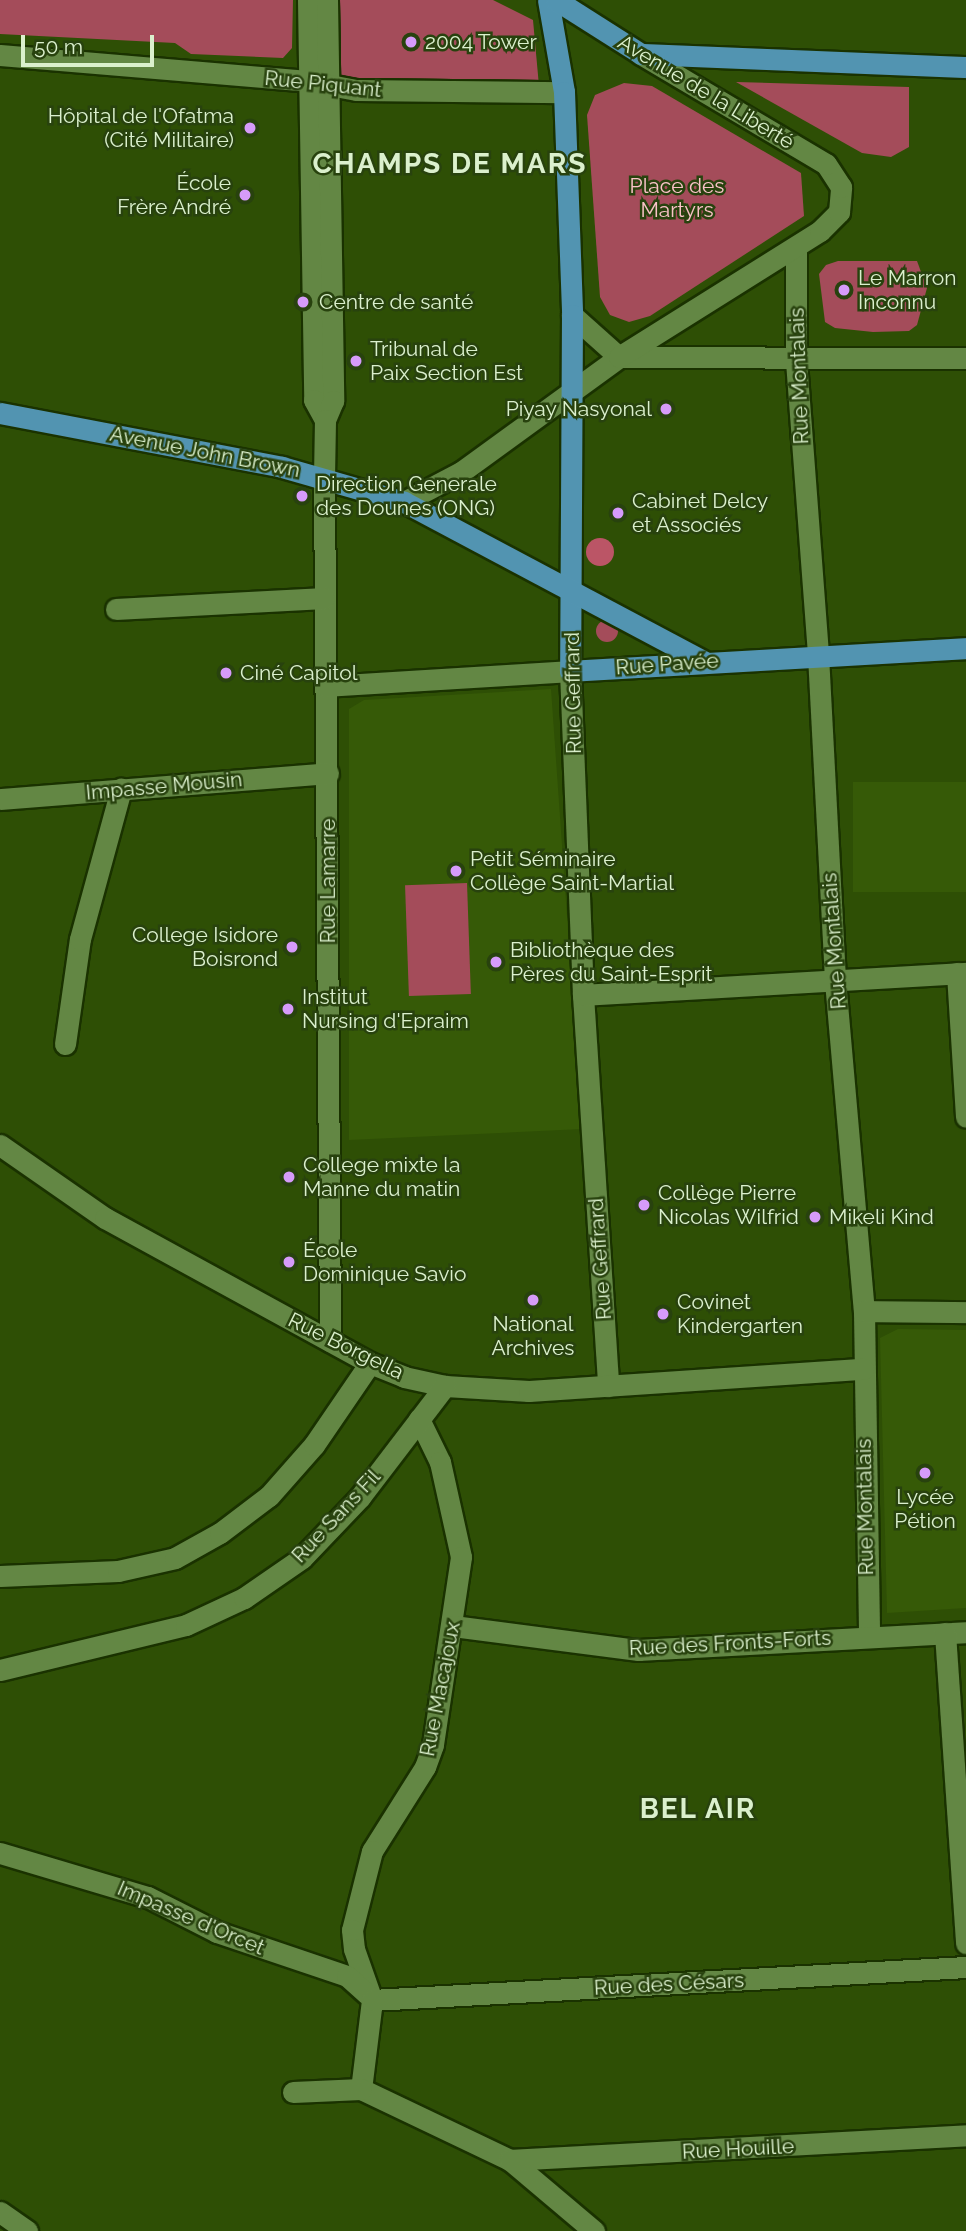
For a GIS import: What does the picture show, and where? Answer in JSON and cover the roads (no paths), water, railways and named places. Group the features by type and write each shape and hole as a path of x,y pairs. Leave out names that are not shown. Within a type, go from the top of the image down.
{"main road":[{"name":"Rue Geffrard","path":"548,0 564,92 572,315 570,671"},
{"name":"Avenue de la Liberté","path":"556,0 641,54"},
{"path":"641,54 966,67"},
{"name":"Avenue John Brown","path":"0,413 324,476 404,502 572,588 703,661"},
{"name":"Rue Pavée","path":"570,671 703,661 966,648"}],"street":[{"name":"Rue Lamarre","path":"308,0 318,82 333,401 325,420 324,476 330,1341"},
{"name":"Rue Lamarre","path":"318,82 327,0"},
{"name":"Avenue de la Liberté","path":"641,54 820,159 838,180 842,195 834,220 796,247"},
{"name":"Rue Piquant","path":"0,55 318,82 356,90 564,92"},
{"path":"404,502 461,472 619,357 796,247"},
{"name":"Rue Montalais","path":"796,247 796,361 818,655 835,981 864,1311 869,1636"},
{"path":"572,315 619,357 796,361 966,358"},
{"path":"116,610 324,598"},
{"name":"Rue Pavée","path":"326,686 570,671"},
{"name":"Rue Geffrard","path":"570,671 583,995 608,1386"},
{"name":"Impasse Mousin","path":"0,799 328,772"},
{"path":"65,1044 80,939 121,789"},
{"path":"583,995 961,973 966,1118"},
{"name":"Rue Borgella","path":"0,1145 105,1218 370,1363 445,1386 529,1391 863,1369"},
{"path":"864,1311 966,1312"},
{"path":"0,1576 118,1571 175,1558 220,1533 269,1496 314,1445 370,1363"},
{"name":"Rue Sans Fil","path":"0,1670 186,1625 244,1598 302,1558 360,1497 445,1386"},
{"name":"Rue Macajoux","path":"361,2089 372,2000 354,1949 352,1930 361,1884 381,1833 425,1767 453,1626 461,1557 440,1462 419,1419"},
{"name":"Rue des Fronts-Forts","path":"453,1626 638,1650 956,1633"},
{"path":"956,1633 966,1943"},
{"name":"Impasse d'Orcet","path":"0,1853 148,1897 217,1932 347,1976 372,2000"},
{"name":"Rue des Césars","path":"372,2000 966,1967"},
{"path":"293,2092 361,2089 510,2160 594,2231"},
{"name":"Rue Houille","path":"510,2160 966,2135"},
{"path":"0,2212 27,2231"}],"place":[{"name":"2004 Tower","path":"411,42"},
{"name":"Hôpital de l'Ofatma (Cité Militaire)","path":"250,128"},
{"name":"École Frère André","path":"245,195"},
{"name":"Le Marron Inconnu","path":"844,290"},
{"name":"Centre de santé","path":"303,302"},
{"name":"Tribunal de Paix Section Est","path":"356,361"},
{"name":"Piyay Nasyonal","path":"666,409"},
{"name":"Direction Generale des Dounes (ONG)","path":"302,496"},
{"name":"Cabinet Delcy et Associés","path":"618,513"},
{"name":"Ciné Capitol","path":"226,673"},
{"name":"Petit Séminaire Collège Saint-Martial","path":"456,871"},
{"name":"College Isidore Boisrond","path":"292,947"},
{"name":"Bibliothèque des Pères du Saint-Esprit","path":"496,962"},
{"name":"Institut Nursing d'Epraim","path":"288,1009"},
{"name":"College mixte la Manne du matin","path":"289,1177"},
{"name":"Collège Pierre Nicolas Wilfrid","path":"644,1205"},
{"name":"Mikeli Kind","path":"815,1217"},
{"name":"École Dominique Savio","path":"289,1262"},
{"name":"National Archives","path":"533,1300"},
{"name":"Covinet Kindergarten","path":"663,1314"},
{"name":"Lycée Pétion","path":"925,1473"}],"district":[{"name":"CHAMPS DE MARS","path":"450,164"},
{"name":"BEL AIR","path":"698,1809"}],"park label":[{"name":"Place des Martyrs","path":"677,198"}]}
